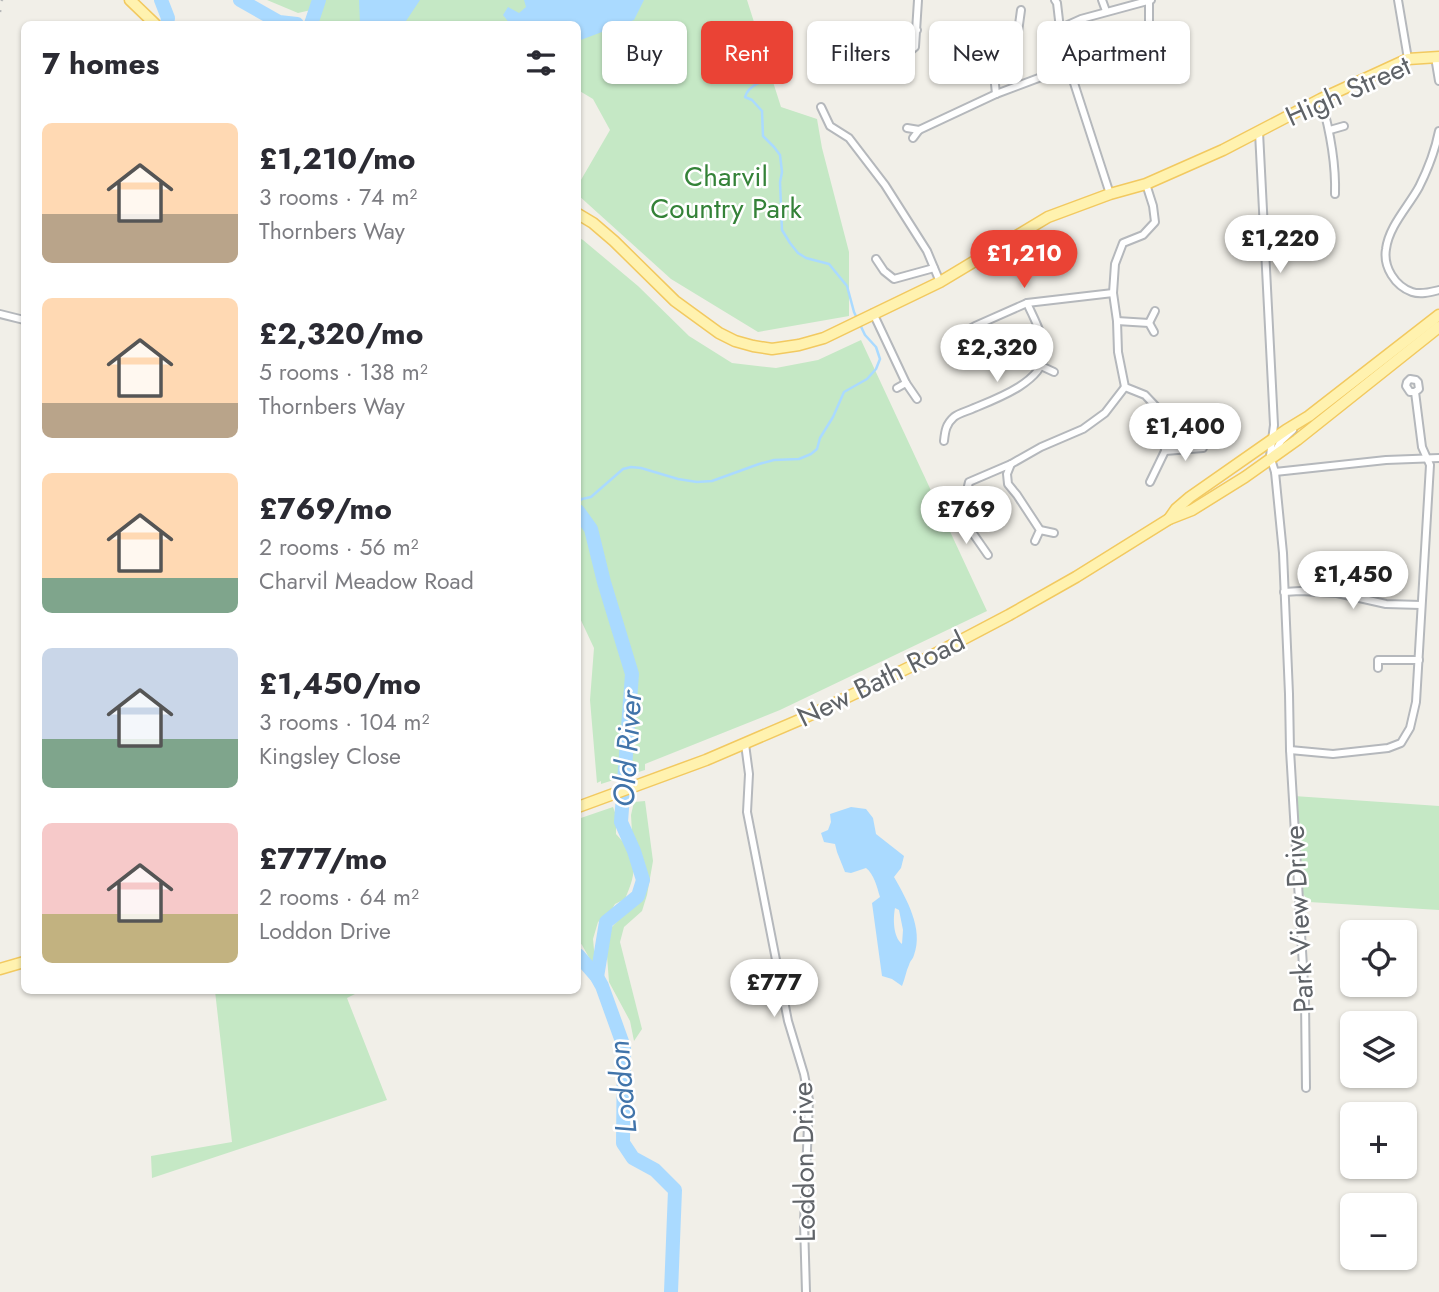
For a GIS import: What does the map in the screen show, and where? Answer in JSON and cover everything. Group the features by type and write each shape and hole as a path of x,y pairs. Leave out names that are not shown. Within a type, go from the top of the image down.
{"main road":[{"path":"130,0 152,21"},
{"name":"High Street","path":"581,216 614,241 675,301 705,324 735,341 753,346 772,349 799,345 824,338 940,282 1048,218 1110,194 1146,184 1223,150 1321,99 1408,59 1437,57"},
{"name":"New Bath Road","path":"1169,519 1176,509 1190,498 1286,430 1300,423 1439,315"},
{"name":"New Bath Road","path":"581,806 745,744 827,708 951,647 1076,577 1169,519 1192,510 1271,459 1439,327"},
{"path":"0,969 21,963"}],"street":[{"path":"917,30 886,38 881,43 887,57 907,55 915,47 917,30 918,0"},
{"path":"1055,0 1060,21"},
{"path":"1102,0 1106,11"},
{"path":"1077,21 1150,0 1149,21"},
{"path":"1398,0 1408,59"},
{"path":"1019,21 1021,10"},
{"path":"1437,57 1439,81"},
{"path":"913,138 919,130 996,94 1037,79"},
{"path":"995,84 996,94"},
{"path":"1074,84 1110,194"},
{"path":"1321,99 1339,179 1335,194"},
{"path":"821,107 830,126 849,138 885,185 927,251 940,282"},
{"path":"1330,130 1344,126"},
{"path":"907,128 919,130"},
{"path":"1439,131 1436,156 1391,233 1385,250 1387,267 1397,283 1413,292 1439,290"},
{"name":"Park View Drive","path":"1259,132 1274,425 1270,456 1279,505 1284,592 1290,750 1305,1000 1306,1088"},
{"path":"988,555 965,522 965,499 969,482 1083,429 1105,413 1125,387 1118,352 1118,321 1113,293 1115,264 1123,243 1143,235 1155,222 1146,184"},
{"path":"876,260 894,279 934,268"},
{"path":"950,340 1027,303 1113,293"},
{"path":"944,441 946,427 955,416 1004,396 1031,378 1041,366 1044,355 1042,339 1027,303"},
{"path":"1149,323 1155,311"},
{"path":"0,314 21,319"},
{"path":"870,315 917,399"},
{"path":"970,318 975,326"},
{"path":"1118,321 1149,323"},
{"path":"1149,323 1154,332"},
{"path":"1041,366 1054,372"},
{"path":"897,388 906,383"},
{"path":"1125,387 1145,395 1163,414 1165,451 1150,482"},
{"path":"1290,750 1333,754 1388,748 1401,743 1409,728 1416,702 1430,465 1422,447 1415,392"},
{"path":"977,397 982,405"},
{"path":"1271,459 1281,440 1300,423"},
{"path":"1274,425 1286,430"},
{"path":"1083,429 1089,438"},
{"path":"1165,451 1203,448"},
{"path":"1275,472 1385,460 1439,458"},
{"path":"1011,464 1007,474 1008,484 1040,530 1054,533"},
{"path":"958,525 965,522"},
{"path":"1035,541 1040,530"},
{"path":"1284,592 1336,593 1386,604 1421,605"},
{"path":"1378,661 1419,660"},
{"name":"Loddon Drive","path":"745,744 749,774 747,812 788,1021 809,1100 804,1223 806,1292"}],"green space":[{"path":"267,0 313,0 311,10 298,13"},
{"name":"Charvil Country Park","path":"325,0 747,0 754,21 701,21 701,84 774,84 781,107 817,119 849,252 849,316 758,332 671,279 581,198 581,180 610,130 593,99 581,92 581,21 317,21"},
{"path":"581,239 638,286 689,336 732,363 776,368 818,360 861,340 987,611 780,710 645,764 645,770 601,784 601,781 597,783 590,700 594,648 581,620"},
{"path":"1294,796 1439,806 1439,910 1309,902 1301,891"},
{"path":"645,801 653,861 647,895 642,911 624,927 620,942 642,1029 634,1041 630,1021 609,982 606,943 611,928 640,897 645,881 645,867 632,833 631,815 634,802"},
{"path":"613,807 616,834 629,850 634,865 625,899 615,904 598,922 593,939 595,960 592,963 581,944 581,818"},
{"path":"215,994 355,994 347,998 387,1100 152,1178 151,1156 232,1142"}],"water":[{"path":"359,0 420,0 406,21 360,21"},
{"path":"524,0 644,0 634,20 602,21 602,32 581,40 581,21 508,21 503,15 508,7 519,13 526,7"},
{"path":"851,807 866,809 873,818 876,834 904,856 901,868 894,877 912,914 917,945 902,986 882,976 872,903 880,897 873,877 866,868 851,873 845,872 835,844 824,842 821,833 828,830 830,814","holes":["895,908 899,910 903,930 902,944 894,927"]}],"waterway":[{"name":"Loddon","path":"161,0 168,21"},
{"name":"Old River","path":"240,0 277,21"},
{"name":"Old River","path":"312,21 319,0"},
{"path":"581,500 591,497 623,469 631,467 678,479 712,481 759,464 774,460 799,459 811,454 817,449 844,392 867,379 876,369 880,359 876,347 865,335 854,312 847,286 829,264 798,253 782,230 780,155 763,136 762,111 752,100 745,97 758,84"},
{"name":"Old River","path":"581,515 591,529 632,674 621,822 643,880 638,896 606,922 597,977"},
{"name":"Loddon","path":"581,958 602,986 624,1047 623,1143 633,1158 655,1170 675,1190 671,1292"}],"railway":[{"path":"0,12 2,0"}]}
